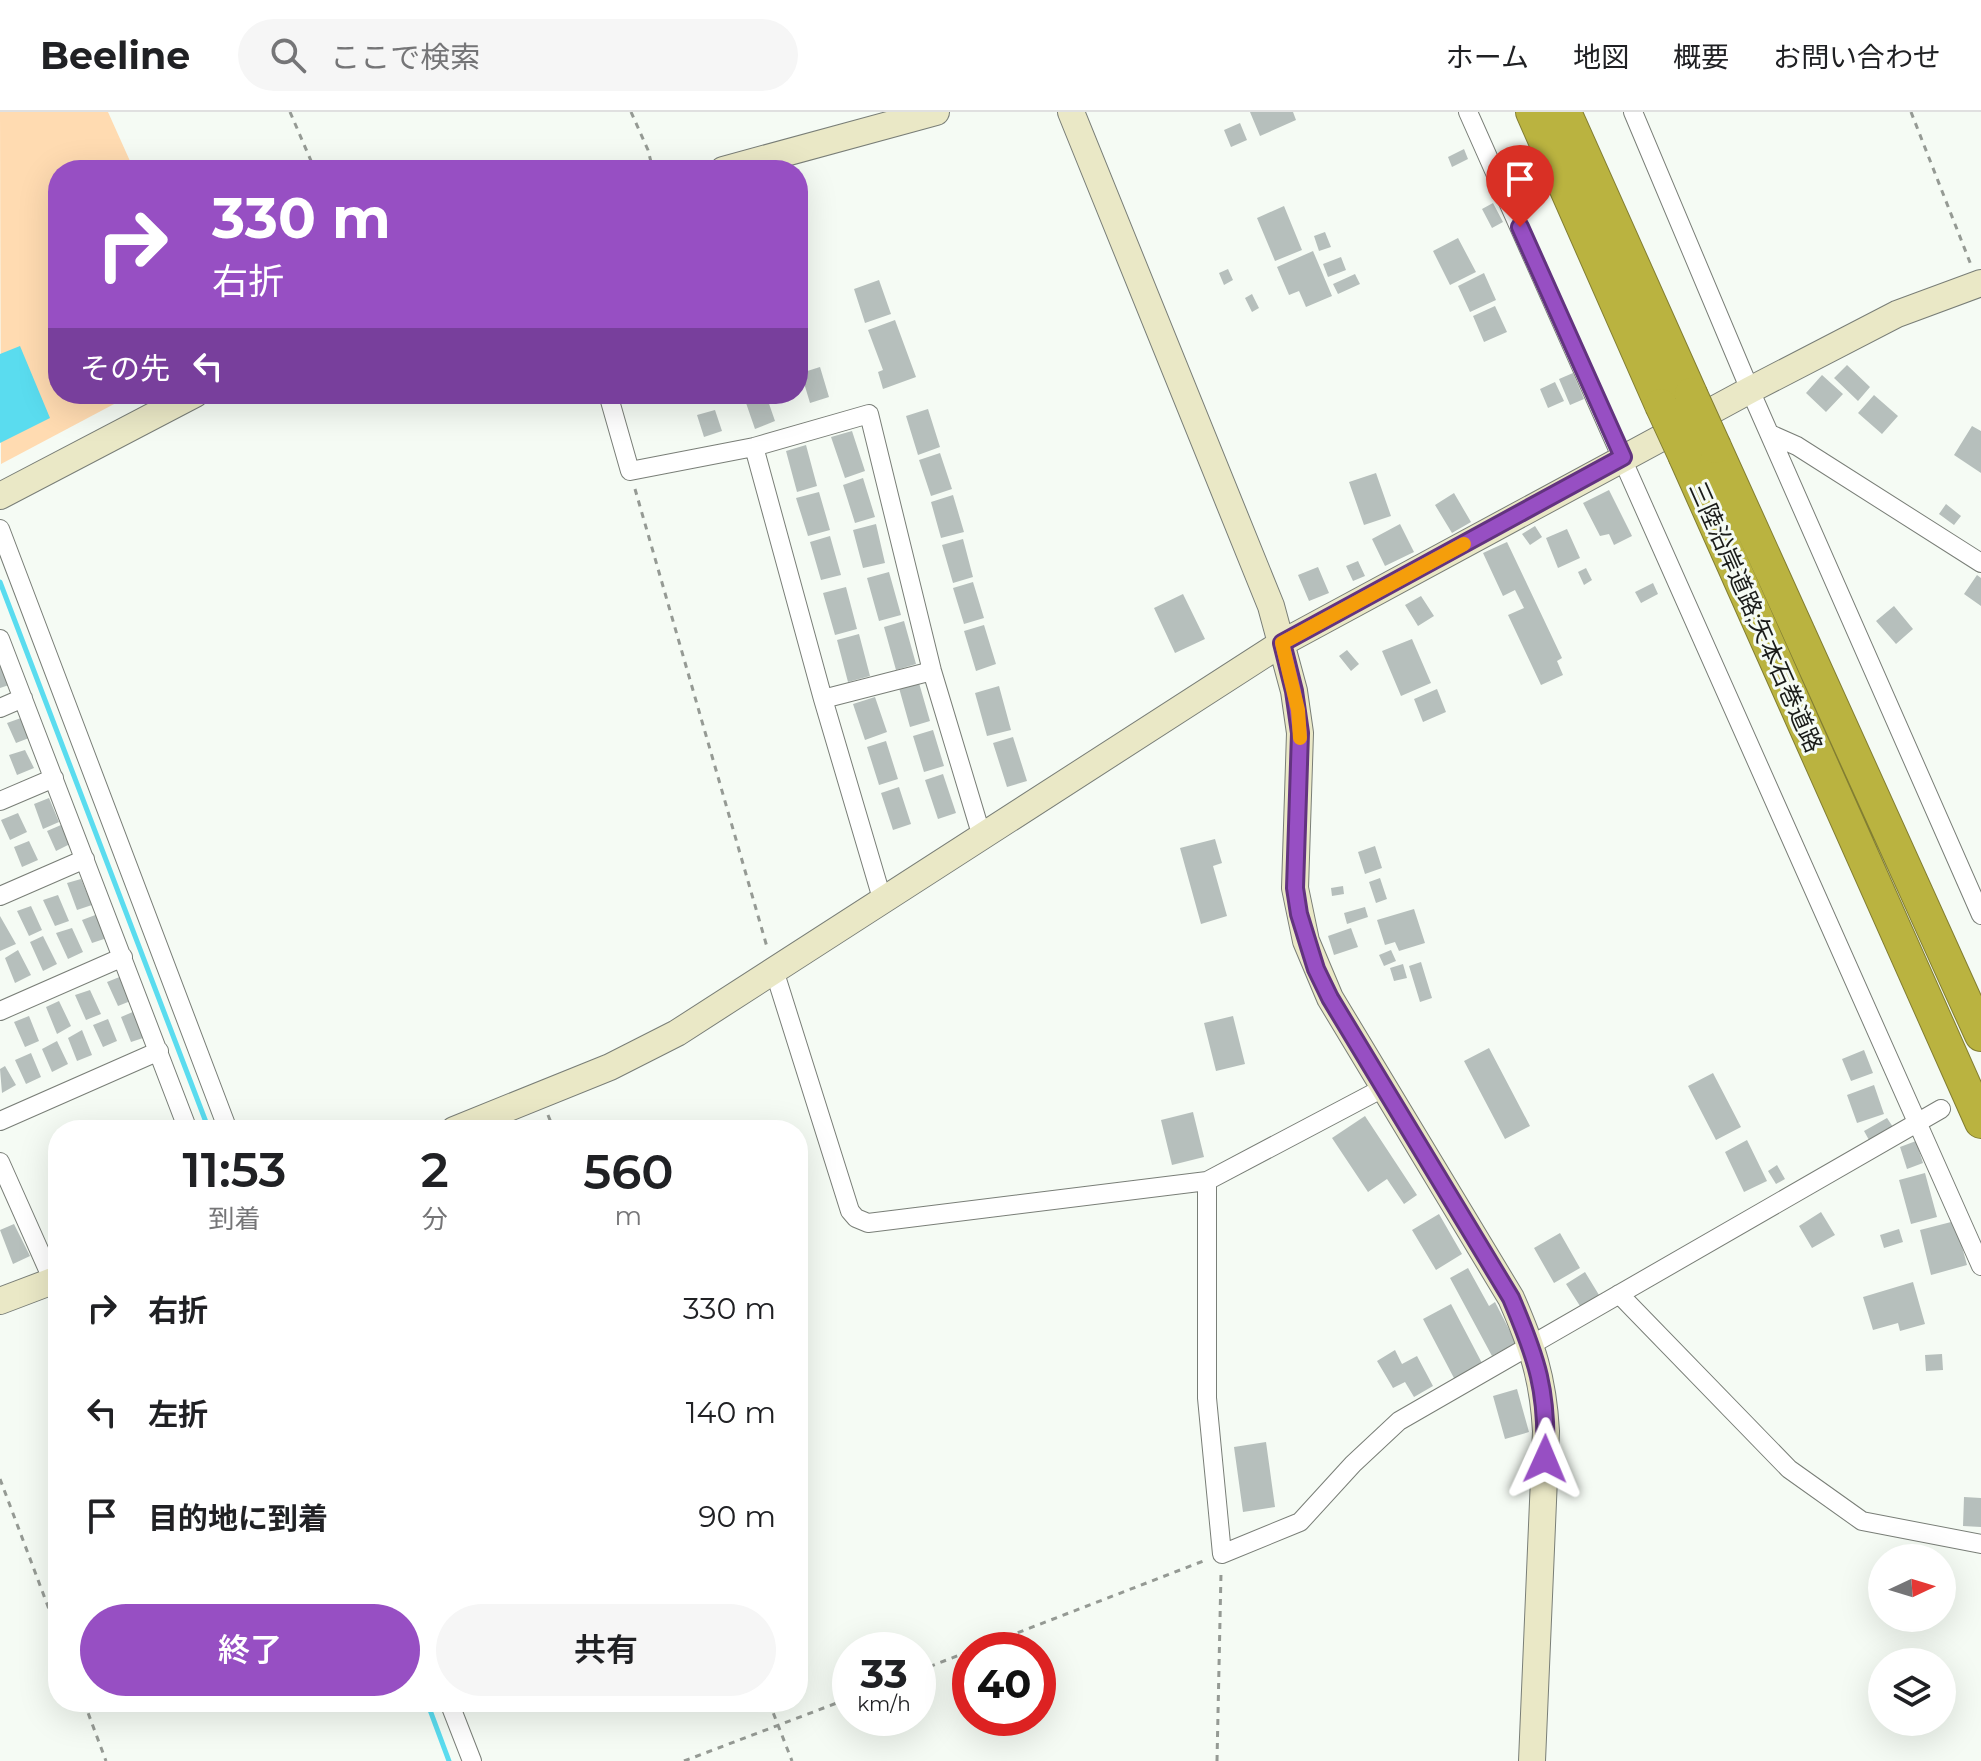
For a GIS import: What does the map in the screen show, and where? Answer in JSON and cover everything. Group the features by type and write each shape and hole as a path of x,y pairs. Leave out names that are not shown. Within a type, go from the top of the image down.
{"highway":[{"name":"三陸沿岸道路;矢本石巻道路","path":"1532,112 1676,400 1981,1035"},
{"name":"三陸沿岸道路;矢本石巻道路","path":"1565,112 1676,400"},
{"name":"三陸沿岸道路;矢本石巻道路","path":"1700,452 1981,1122"}],"street":[{"path":"760,160 936,112"},
{"path":"1071,112 1271,606 1282,643 1300,733 1294,855 1299,914 1316,969 1330,998 1511,1298 1531,1343 1541,1377 1546,1431 1532,1761"},
{"path":"1468,112 1981,1266"},
{"path":"1633,112 1750,390 1981,915"},
{"path":"479,1120 610,1067 677,1033 1282,643 1623,457 1897,314 1980,283"},
{"path":"0,496 176,404"},
{"path":"611,404 630,471 754,447 869,414 932,671 982,837"},
{"path":"1770,434 1797,446 1981,563"},
{"path":"754,447 883,902"},
{"path":"0,529 224,1120"},
{"path":"0,639 184,1120"},
{"path":"823,699 932,671"},
{"path":"0,708 23,698"},
{"path":"0,801 54,778"},
{"path":"0,896 85,859"},
{"path":"0,1011 123,957"},
{"path":"774,970 850,1211 856,1218 868,1223 1207,1181 1385,1087"},
{"path":"0,1121 159,1051"},
{"path":"1207,1181 1207,1398 1222,1554 1300,1522 1353,1464 1399,1421 1941,1109"},
{"path":"0,1162 48,1265"},
{"path":"0,1301 48,1283"},
{"path":"1619,1294 1789,1469 1862,1521 1981,1544"},
{"path":"453,1712 472,1761"}],"path":[{"path":"290,112 311,160"},
{"path":"631,112 650,160"},
{"path":"1911,112 1980,283"},
{"path":"630,471 774,970"},
{"path":"0,1479 48,1606"},
{"path":"1021,1632 1222,1554 1217,1761"},
{"path":"684,1761 832,1705"},
{"path":"88,1712 106,1761"},
{"path":"773,1712 792,1761"}],"shaded area":[{"path":"0,112 108,112 130,160 48,160 48,404 114,404 1,464"}],"water":[{"path":"20,346 50,418 0,443 0,354"}],"building":[{"path":"1250,112 1293,112 1296,120 1260,136"},
{"path":"1240,123 1247,140 1231,147 1224,130"},
{"path":"1464,149 1468,159 1452,167 1448,157"},
{"path":"1493,203 1503,222 1492,228 1482,209"},
{"path":"1284,206 1302,250 1275,261 1257,218"},
{"path":"1325,232 1331,247 1319,251 1314,236"},
{"path":"1458,238 1476,272 1450,285 1433,251"},
{"path":"1313,251 1332,296 1306,307 1299,291 1289,295 1277,267"},
{"path":"1341,257 1346,270 1328,277 1323,264"},
{"path":"1228,269 1233,280 1224,285 1219,273"},
{"path":"1484,273 1496,300 1470,312 1458,286"},
{"path":"1355,274 1360,284 1338,294 1333,284"},
{"path":"879,280 891,314 865,323 854,289"},
{"path":"1252,294 1259,308 1252,312 1245,298"},
{"path":"1495,306 1507,332 1484,342 1473,316"},
{"path":"895,320 916,377 883,389 878,372 883,370 868,330"},
{"path":"1847,365 1870,387 1858,401 1834,378"},
{"path":"820,367 829,397 810,403 808,371"},
{"path":"1573,373 1584,399 1570,405 1559,379"},
{"path":"1822,375 1843,394 1826,412 1806,393"},
{"path":"1555,382 1564,401 1548,408 1540,389"},
{"path":"1874,395 1898,416 1882,434 1858,413"},
{"path":"746,404 769,404 775,421 755,429"},
{"path":"928,409 940,447 918,455 906,416"},
{"path":"715,410 722,431 704,437 697,415"},
{"path":"1972,426 1981,431 1981,473 1954,455"},
{"path":"852,431 865,471 845,478 831,437"},
{"path":"806,445 817,486 797,492 786,451"},
{"path":"940,453 952,489 931,496 919,460"},
{"path":"1376,473 1391,516 1364,525 1349,482"},
{"path":"863,478 875,517 855,523 843,485"},
{"path":"1609,490 1632,536 1614,545 1609,534 1600,536 1583,503"},
{"path":"819,492 830,530 808,536 796,498"},
{"path":"1454,493 1471,522 1452,533 1435,505"},
{"path":"953,495 964,532 941,538 931,502"},
{"path":"1946,504 1961,516 1954,525 1939,514"},
{"path":"876,524 885,563 863,568 853,530"},
{"path":"1400,524 1414,552 1385,566 1372,539"},
{"path":"1535,526 1542,537 1530,545 1522,534"},
{"path":"1567,529 1580,558 1558,568 1546,538"},
{"path":"830,536 841,575 821,580 810,542"},
{"path":"963,539 973,577 953,583 942,545"},
{"path":"1507,542 1562,658 1557,661 1563,675 1541,685 1508,615 1524,608 1515,590 1503,596 1483,553"},
{"path":"1358,561 1365,576 1353,581 1346,566"},
{"path":"1318,567 1329,593 1309,601 1298,575"},
{"path":"1586,568 1592,580 1584,585 1578,572"},
{"path":"889,572 901,615 879,621 867,578"},
{"path":"1977,575 1981,578 1981,606 1964,594"},
{"path":"973,582 984,618 964,624 953,588"},
{"path":"1653,583 1658,594 1641,603 1635,592"},
{"path":"846,587 857,629 835,635 823,593"},
{"path":"1183,594 1205,639 1175,653 1154,608"},
{"path":"1421,596 1434,616 1418,626 1405,605"},
{"path":"1894,606 1913,629 1896,644 1876,621"},
{"path":"904,621 916,664 896,670 884,627"},
{"path":"984,625 996,664 976,671 964,631"},
{"path":"859,634 870,676 848,682 837,640"},
{"path":"1412,639 1431,683 1401,696 1382,651"},
{"path":"1347,650 1359,664 1351,671 1339,656"},
{"path":"0,665 9,685 0,688"},
{"path":"919,683 930,721 910,727 899,688"},
{"path":"999,686 1011,730 987,736 975,693"},
{"path":"1437,689 1446,712 1423,722 1414,699"},
{"path":"875,697 887,732 865,740 853,704"},
{"path":"21,718 29,738 16,743 7,723"},
{"path":"933,730 944,766 924,772 913,736"},
{"path":"1013,737 1027,781 1007,787 993,743"},
{"path":"886,741 898,779 879,785 867,747"},
{"path":"25,750 34,768 17,775 9,755"},
{"path":"943,774 956,813 938,819 925,780"},
{"path":"899,787 911,824 893,830 881,793"},
{"path":"49,798 59,822 43,829 34,804"},
{"path":"18,813 27,832 10,840 1,820"},
{"path":"61,825 70,844 56,851 47,831"},
{"path":"1215,839 1222,863 1213,866 1227,916 1201,924 1180,848"},
{"path":"29,841 38,860 22,867 14,847"},
{"path":"1375,846 1382,868 1365,874 1358,852"},
{"path":"1380,878 1387,899 1376,903 1369,882"},
{"path":"81,879 92,905 77,910 67,883"},
{"path":"1343,886 1344,894 1332,896 1331,888"},
{"path":"58,895 69,921 55,926 43,900"},
{"path":"31,906 42,930 29,936 17,911"},
{"path":"1365,907 1368,917 1347,924 1344,913"},
{"path":"1414,909 1425,943 1399,951 1395,942 1385,945 1377,920"},
{"path":"98,914 107,938 92,943 82,920"},
{"path":"0,916 16,944 0,951"},
{"path":"72,928 83,952 68,959 56,933"},
{"path":"1351,928 1358,947 1334,955 1328,936"},
{"path":"43,936 57,964 43,971 30,942"},
{"path":"18,950 31,975 15,983 5,958"},
{"path":"1391,950 1396,961 1384,966 1379,955"},
{"path":"1421,962 1432,998 1420,1002 1409,966"},
{"path":"1403,964 1407,978 1394,981 1390,968"},
{"path":"122,976 133,1000 118,1006 107,982"},
{"path":"90,990 101,1014 86,1020 75,995"},
{"path":"59,1001 71,1026 57,1034 46,1007"},
{"path":"135,1011 146,1037 131,1042 121,1017"},
{"path":"29,1016 39,1041 25,1047 14,1022"},
{"path":"1233,1016 1245,1064 1216,1071 1204,1023"},
{"path":"108,1019 117,1041 103,1047 93,1025"},
{"path":"82,1030 92,1055 77,1061 68,1038"},
{"path":"57,1041 68,1064 52,1072 42,1049"},
{"path":"1489,1048 1530,1126 1505,1139 1464,1061"},
{"path":"1864,1050 1873,1073 1851,1081 1842,1059"},
{"path":"31,1053 41,1077 26,1084 15,1060"},
{"path":"5,1066 16,1085 2,1093 0,1069"},
{"path":"1713,1073 1741,1127 1716,1140 1688,1086"},
{"path":"1874,1085 1884,1114 1857,1123 1847,1095"},
{"path":"1193,1112 1204,1157 1172,1165 1161,1120"},
{"path":"1365,1116 1417,1195 1404,1204 1387,1179 1368,1192 1332,1138"},
{"path":"1887,1118 1893,1127 1869,1140 1864,1131"},
{"path":"1747,1140 1767,1181 1744,1192 1725,1152"},
{"path":"1916,1141 1923,1163 1907,1169 1900,1147"},
{"path":"1777,1165 1785,1179 1776,1184 1768,1171"},
{"path":"1925,1173 1937,1217 1911,1224 1899,1180"},
{"path":"1821,1212 1835,1235 1812,1248 1799,1226"},
{"path":"1439,1214 1462,1254 1436,1270 1412,1230"},
{"path":"1955,1221 1967,1265 1931,1275 1920,1230"},
{"path":"14,1224 30,1256 13,1264 0,1230"},
{"path":"1899,1229 1903,1242 1884,1248 1880,1235"},
{"path":"1560,1233 1580,1268 1554,1283 1534,1248"},
{"path":"1468,1268 1489,1306 1495,1302 1516,1343 1492,1356 1450,1278"},
{"path":"1585,1272 1599,1295 1580,1306 1566,1284"},
{"path":"1913,1282 1925,1324 1900,1331 1898,1323 1873,1330 1863,1297"},
{"path":"1451,1304 1483,1365 1455,1380 1423,1319"},
{"path":"1395,1350 1402,1364 1417,1356 1433,1386 1414,1397 1405,1382 1393,1388 1377,1361"},
{"path":"1942,1354 1943,1370 1926,1371 1925,1355"},
{"path":"1517,1389 1529,1432 1505,1439 1493,1396"},
{"path":"1266,1442 1275,1507 1243,1512 1234,1447"},
{"path":"1964,1497 1981,1498 1981,1527 1963,1526"}],"waterway":[{"path":"0,582 205,1120"},
{"path":"431,1712 449,1761"}],"slow traffic":[{"path":"1300,738 1298,710 1282,643 1464,544"}],"route":[{"path":"1520,227 1623,457 1282,643 1298,710 1300,733 1294,855 1295,888 1306,941 1330,998 1511,1298 1531,1343 1541,1377 1545,1459"}]}
